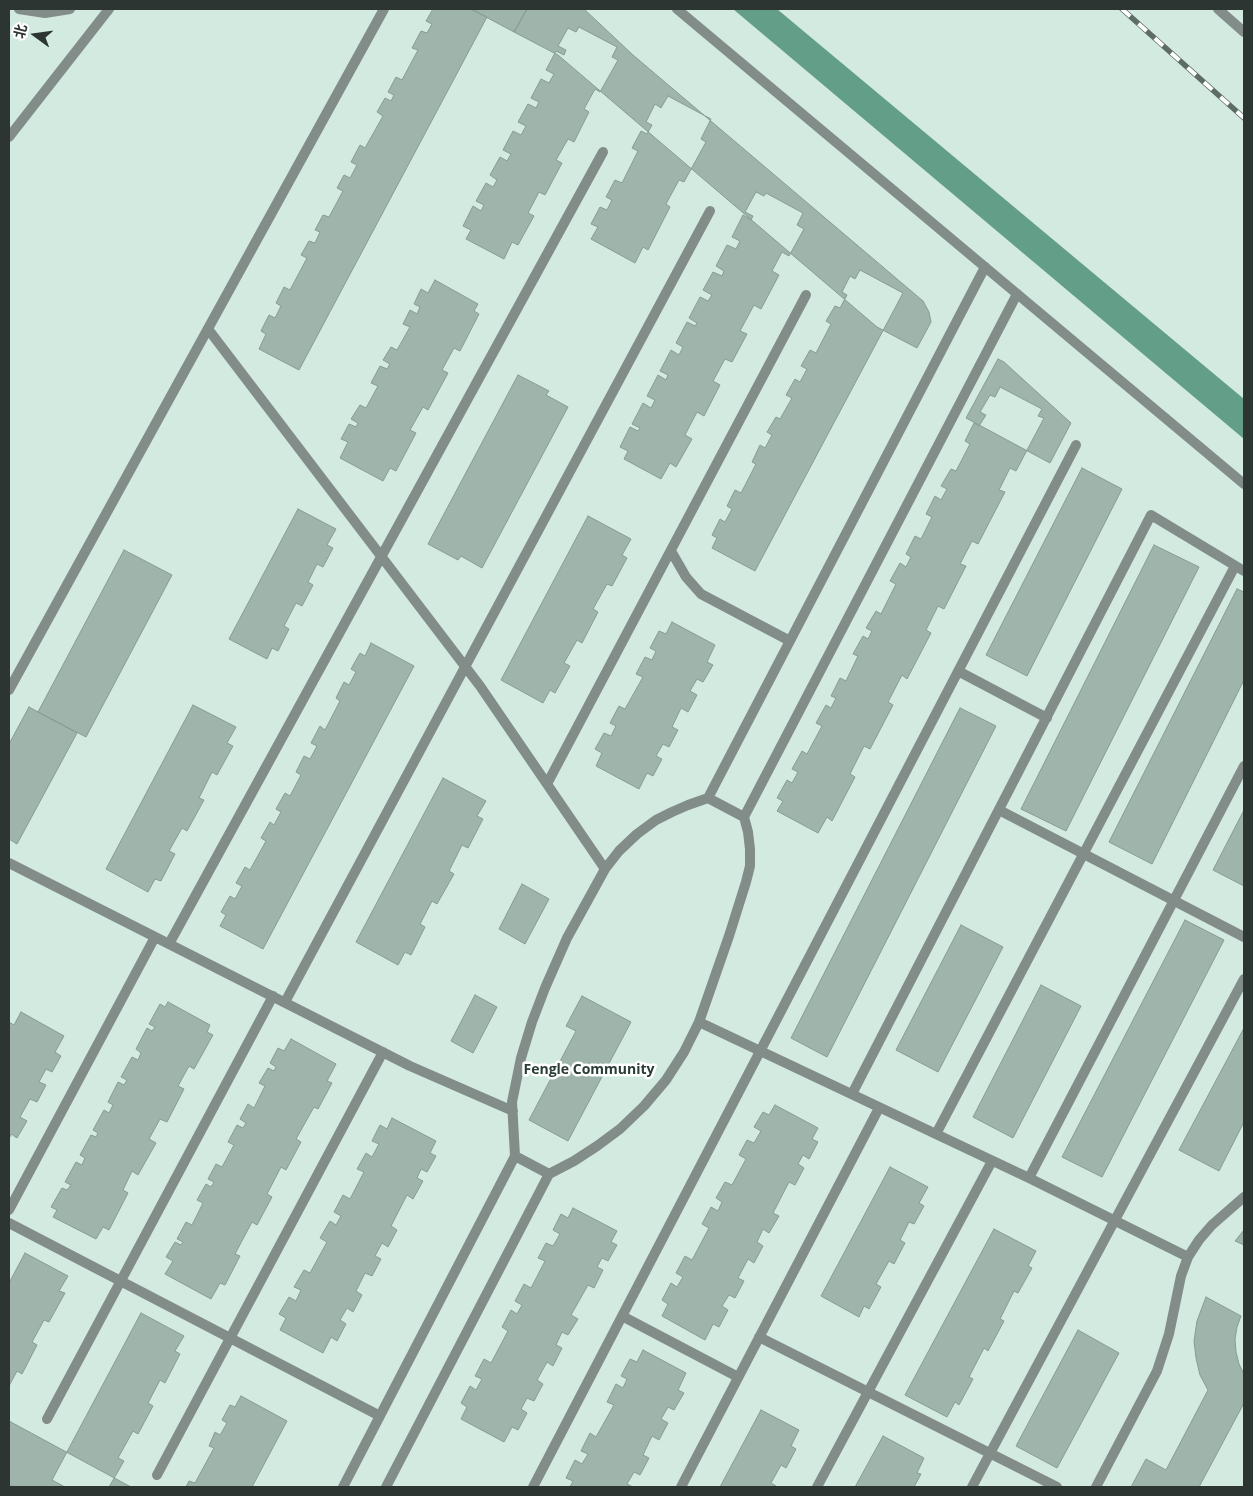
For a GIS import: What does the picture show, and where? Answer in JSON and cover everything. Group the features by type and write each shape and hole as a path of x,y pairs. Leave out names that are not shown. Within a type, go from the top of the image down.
{"street":[{"path":"19,9 45,13 70,9"},
{"path":"9,137 109,9"},
{"path":"9,690 384,9"},
{"path":"677,9 1244,484"},
{"path":"1218,9 1244,32"},
{"path":"169,944 603,152"},
{"path":"285,1002 710,211"},
{"path":"343,1487 515,1156 512,1102 521,1058 545,988 567,938 605,869 619,850 656,820 708,798 985,267"},
{"path":"386,1487 549,1174 598,1146 620,1129 644,1106 666,1080 684,1052 699,1022 729,936 750,866 748,832 744,817 1017,294"},
{"path":"547,784 806,295"},
{"path":"208,330 465,667 605,869"},
{"path":"533,1487 1076,445"},
{"path":"852,1094 1151,515 1240,568 1084,854 936,1134"},
{"path":"671,551 686,577 701,594 790,641"},
{"path":"958,671 1046,718"},
{"path":"1029,1178 1244,766"},
{"path":"708,798 744,817"},
{"path":"999,810 1244,937"},
{"path":"9,863 410,1066 512,1111"},
{"path":"9,1210 155,937"},
{"path":"972,1487 1115,1221 1241,994 1244,980"},
{"path":"47,1419 273,996"},
{"path":"699,1022 1029,1178 1188,1257"},
{"path":"157,1475 383,1052"},
{"path":"681,1487 879,1108"},
{"path":"515,1156 549,1174"},
{"path":"817,1487 992,1161"},
{"path":"1096,1487 1157,1372 1169,1334 1181,1276 1188,1257 1212,1224 1244,1197"},
{"path":"9,1223 380,1416"},
{"path":"622,1316 738,1377"},
{"path":"759,1337 1058,1487"}],"shaded area":[{"path":"733,9 777,9 1244,399 1244,439"}],"building":[{"path":"433,9 471,9 487,17 299,370 259,349 266,334 261,331 269,315 275,318 281,306 276,303 284,287 290,290 307,258 301,255 309,241 315,243 320,232 315,230 323,215 329,217 343,191 337,188 344,175 350,178 357,165 351,162 360,145 365,148 383,116 377,112 385,98 391,101 394,95 388,92 396,77 402,80 418,50 412,48 421,31 427,33 432,24 426,21"},
{"path":"471,9 527,9 514,32"},
{"path":"527,9 584,9 633,55 923,301 929,312 931,322 917,348 877,327 558,55 514,32"},
{"path":"579,27 617,47 612,57 618,60 600,92 595,89 584,109 589,112 574,142 568,139 556,160 562,163 545,195 539,192 528,213 534,216 518,245 512,242 504,259 466,239 471,230 463,226 473,206 481,211 484,205 476,201 486,183 493,187 497,180 490,175 500,157 507,161 511,154 503,150 513,131 521,135 526,126 518,122 528,104 536,108 539,102 531,98 541,79 549,83 554,74 546,70 556,51 564,55 566,50 558,46 568,28 576,32"},
{"path":"668,96 711,119 701,139 706,142 684,182 679,180 666,204 670,207 648,250 643,247 635,263 591,239 598,227 591,224 600,207 607,210 612,200 606,197 615,180 622,183 638,151 632,148 641,131 647,134 652,125 646,122 655,104 661,108"},
{"path":"756,192 764,196 766,193 803,213 797,225 804,229 789,256 782,252 772,271 779,275 761,309 754,305 740,331 747,334 732,362 725,359 713,381 720,385 704,416 697,412 685,435 692,439 676,467 670,463 661,479 624,459 628,451 620,447 630,427 638,431 640,428 632,424 643,403 651,408 655,400 647,396 658,375 666,380 668,375 660,371 671,350 679,355 683,347 676,343 687,322 695,326 697,323 689,318 700,297 708,301 712,295 703,290 713,272 722,276 724,271 716,266 727,245 736,249 740,241 732,237 743,215 751,220 753,216 745,212"},
{"path":"860,270 903,293 755,571 712,548 717,538 712,535 720,519 725,522 732,509 727,506 735,490 741,493 756,464 752,462 760,445 765,448 772,435 767,432 776,417 780,419 792,398 786,395 795,379 800,382 807,369 801,366 810,350 816,353 831,324 826,321 835,306 840,308 847,295 842,292 850,276 855,279"},
{"path":"435,280 478,304 474,311 479,314 460,351 454,348 442,370 448,373 428,410 423,407 410,430 416,433 396,471 390,468 383,481 340,458 348,442 341,439 349,424 356,427 358,423 351,419 360,405 366,408 378,386 371,383 380,366 387,369 390,364 383,360 391,347 397,350 410,327 403,324 410,310 417,314 420,307 414,304 421,289 428,293"},
{"path":"998,359 1004,362 1071,423 1050,463 966,418"},
{"path":"518,375 549,391 546,395 568,407 482,568 461,556 458,560 428,544"},
{"path":"1000,387 1042,409 1038,416 1044,418 1016,471 1010,468 999,490 1005,492 978,544 972,541 960,564 966,566 944,609 938,606 926,630 931,633 907,679 902,675 888,702 893,705 870,749 864,746 850,774 855,777 832,821 827,817 818,833 777,811 783,801 777,798 787,780 792,783 798,772 792,769 802,751 807,754 822,726 816,723 826,705 831,708 836,698 831,696 840,678 846,681 858,656 853,654 863,636 868,639 872,631 866,628 876,611 881,614 896,584 890,581 900,563 906,567 911,557 906,554 915,536 921,539 932,517 926,514 935,496 941,500 947,489 941,486 951,469 956,471 970,444 965,441 974,423 979,426 986,415 980,412 990,395 995,397"},
{"path":"1082,468 1122,489 1027,676 986,655"},
{"path":"298,509 336,529 327,545 333,548 323,567 317,564 308,582 313,585 302,606 296,603 284,626 289,629 278,651 272,648 267,659 229,639"},
{"path":"588,516 631,539 622,555 627,558 612,586 607,584 593,609 598,612 582,643 577,640 564,663 570,666 555,693 550,690 543,703 501,680"},
{"path":"1154,545 1199,567 1066,831 1021,809"},
{"path":"124,550 172,575 86,737 38,712"},
{"path":"1237,589 1244,592 1244,680 1152,864 1109,842"},
{"path":"672,622 715,645 707,662 713,665 703,682 697,679 690,691 697,695 688,712 681,708 672,727 678,730 669,747 663,744 656,756 662,759 653,776 647,773 639,789 596,766 602,753 595,749 604,733 611,736 616,726 610,723 619,706 625,709 643,677 636,674 645,657 652,660 656,651 650,648 659,631 666,634"},
{"path":"371,643 414,666 263,949 220,926 226,915 221,912 230,896 235,899 242,886 236,883 245,867 250,870 266,841 261,838 270,822 274,825 281,812 276,809 285,793 290,796 301,775 296,772 304,756 310,759 317,746 311,743 320,726 325,730 340,701 336,698 344,682 349,685 356,672 351,669 360,653 365,656"},
{"path":"193,705 236,727 227,743 233,746 217,775 212,772 199,798 204,800 187,831 182,828 169,851 175,854 161,881 155,879 148,892 106,869"},
{"path":"29,707 77,733 17,844 9,839 9,744"},
{"path":"960,708 996,726 827,1057 791,1038"},
{"path":"443,778 486,801 477,816 483,819 468,848 462,845 449,871 454,874 437,904 432,901 420,924 425,927 411,955 405,952 398,965 356,942"},
{"path":"1244,810 1244,886 1213,870"},
{"path":"522,884 549,899 525,944 499,929"},
{"path":"1185,920 1224,940 1102,1177 1062,1157"},
{"path":"961,925 1003,947 938,1072 896,1050"},
{"path":"1041,985 1081,1006 1013,1138 973,1117"},
{"path":"475,995 497,1007 473,1053 451,1041"},
{"path":"582,996 631,1022 568,1141 529,1120 576,1031 566,1026"},
{"path":"168,1002 210,1025 207,1032 213,1035 194,1069 189,1066 178,1086 184,1089 167,1122 160,1119 149,1139 156,1143 138,1175 132,1171 123,1190 128,1193 109,1230 103,1227 96,1239 53,1217 57,1210 51,1207 62,1188 67,1190 71,1185 65,1182 76,1162 82,1165 85,1158 80,1155 91,1135 96,1137 98,1133 93,1130 104,1110 109,1113 113,1105 108,1102 118,1082 124,1085 127,1080 121,1077 132,1057 138,1060 141,1053 136,1049 147,1028 152,1031 155,1027 149,1024 160,1004 165,1007"},
{"path":"21,1012 64,1036 55,1052 61,1056 52,1072 46,1069 39,1082 46,1085 37,1102 30,1099 20,1117 27,1121 17,1138 11,1134 9,1139 9,1022 14,1025"},
{"path":"1244,1028 1244,1122 1219,1171 1179,1150"},
{"path":"291,1039 336,1064 327,1081 332,1083 318,1109 314,1107 296,1139 301,1142 286,1170 281,1167 267,1194 272,1197 257,1225 252,1222 235,1254 240,1256 225,1285 220,1283 211,1299 165,1274 173,1261 166,1257 175,1242 181,1245 183,1242 177,1239 186,1222 192,1225 203,1203 197,1200 206,1184 211,1187 214,1182 208,1179 216,1164 222,1167 234,1145 228,1142 237,1125 243,1128 246,1123 240,1119 248,1104 254,1108 265,1086 259,1083 268,1068 274,1071 276,1067 270,1063 278,1048 284,1051"},
{"path":"775,1105 818,1128 812,1139 818,1142 809,1159 803,1155 798,1164 804,1168 795,1185 789,1182 773,1213 779,1216 769,1233 763,1229 757,1242 763,1246 754,1263 748,1259 738,1278 744,1281 735,1298 729,1295 722,1306 728,1310 719,1327 713,1324 705,1340 662,1316 668,1304 662,1300 671,1283 677,1287 683,1277 676,1273 685,1256 692,1260 709,1228 702,1224 711,1207 718,1211 722,1202 716,1198 725,1182 732,1185 746,1159 739,1155 747,1140 754,1143 761,1131 754,1127 763,1112 769,1115"},
{"path":"392,1118 436,1141 430,1153 436,1156 427,1172 421,1169 417,1178 423,1181 413,1199 407,1195 391,1226 397,1230 388,1247 382,1243 375,1256 381,1259 372,1276 365,1273 356,1291 362,1295 353,1312 347,1308 340,1320 346,1324 337,1341 331,1337 323,1353 280,1330 286,1318 279,1314 289,1297 296,1301 301,1290 294,1287 304,1270 310,1273 327,1242 320,1238 330,1221 336,1225 341,1216 334,1212 343,1195 350,1199 364,1172 357,1169 366,1153 372,1157 379,1144 372,1141 380,1125 387,1129"},
{"path":"890,1167 928,1187 919,1203 924,1206 914,1224 909,1222 900,1240 905,1243 894,1264 889,1261 876,1284 881,1287 869,1309 864,1306 859,1317 821,1296"},
{"path":"573,1208 617,1231 611,1242 617,1245 608,1261 602,1258 597,1267 603,1270 594,1288 588,1285 571,1315 578,1319 568,1335 562,1332 556,1345 562,1348 553,1366 547,1362 537,1380 543,1384 534,1401 527,1398 521,1409 527,1413 518,1430 512,1427 504,1442 461,1419 467,1407 461,1403 470,1386 476,1390 482,1379 475,1376 484,1359 491,1363 508,1331 502,1327 511,1310 517,1314 522,1305 515,1301 524,1284 531,1288 545,1261 538,1258 546,1243 553,1246 560,1234 553,1230 561,1214 568,1218"},
{"path":"994,1229 1036,1251 1028,1266 1032,1268 1018,1293 1014,1291 1000,1319 1004,1321 988,1351 984,1348 969,1377 973,1379 959,1405 955,1402 947,1417 905,1395"},
{"path":"1244,1230 1244,1245 1235,1241"},
{"path":"25,1253 68,1276 59,1291 65,1293 49,1322 44,1320 32,1342 37,1345 22,1374 17,1371 9,1386 9,1283"},
{"path":"1206,1297 1241,1316 1235,1339 1239,1364 1244,1374 1244,1403 1199,1487 1131,1487 1146,1459 1166,1470 1208,1390 1200,1375 1194,1341 1197,1321"},
{"path":"141,1313 184,1336 175,1351 180,1354 165,1383 160,1380 148,1403 153,1406 138,1434 133,1431 118,1458 124,1461 109,1487 65,1487 52,1480"},
{"path":"1078,1330 1119,1353 1057,1468 1016,1446"},
{"path":"643,1350 686,1373 678,1390 684,1393 674,1410 668,1407 661,1419 668,1423 659,1440 652,1436 643,1455 649,1458 640,1475 634,1472 627,1484 633,1487 570,1487 573,1481 566,1478 575,1460 582,1464 588,1454 581,1451 590,1433 596,1437 614,1405 607,1402 616,1384 623,1388 627,1379 621,1376 630,1359 637,1362"},
{"path":"241,1396 287,1421 252,1487 186,1487 189,1481 195,1483 214,1448 209,1446 215,1432 220,1435 227,1423 222,1420 230,1405 235,1407"},
{"path":"761,1410 799,1430 791,1446 796,1449 786,1468 781,1465 771,1483 775,1487 720,1487"},
{"path":"9,1421 131,1487 14,1487 9,1484"},
{"path":"883,1436 924,1458 917,1473 921,1474 914,1487 855,1487"}],"railway":[{"path":"1122,9 1244,118"}],"district":[{"name":"Fengle Community","path":"589,1070"}]}
